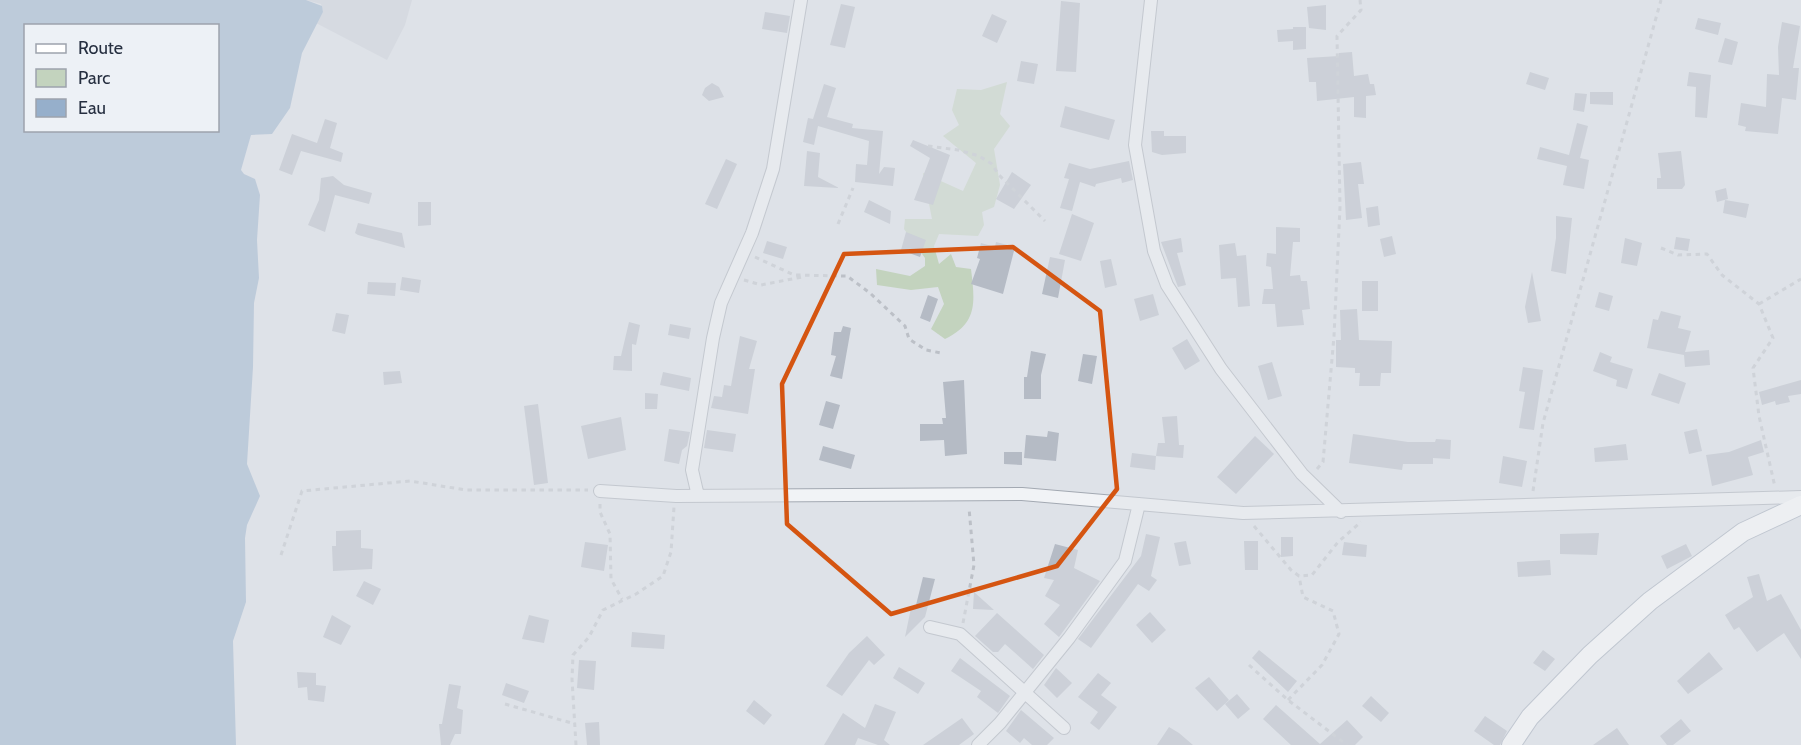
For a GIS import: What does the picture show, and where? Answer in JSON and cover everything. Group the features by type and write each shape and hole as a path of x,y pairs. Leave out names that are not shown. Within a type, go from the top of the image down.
{"main road":[{"path":"1511,745 1538,709 1590,655 1650,601 1743,532 1801,504"}],"street":[{"path":"698,496 692,476 713,338 721,303 752,233 773,169 801,0"},
{"path":"1151,0 1135,145 1154,251 1167,285 1186,317 1256,416 1308,480 1341,512"},
{"path":"600,491 676,496 1041,494 1243,513 1341,512 1531,504 1801,497"},
{"path":"978,745 1000,723 1069,638 1125,561 1139,504"},
{"path":"930,627 960,634 1064,728"}],"path":[{"path":"1308,480 1323,462 1334,336 1340,207 1337,36 1360,10 1360,0"},
{"path":"1531,504 1543,423 1661,0"},
{"path":"928,146 958,150 979,156 992,164 998,174 1045,220"},
{"path":"838,224 853,188"},
{"path":"1661,248 1678,255 1707,254 1722,275 1759,304 1773,338 1753,368 1759,416 1778,497"},
{"path":"742,253 775,264 794,275 807,277"},
{"path":"731,277 761,285 827,273 847,276 870,292 905,326 909,339 926,351 940,353"},
{"path":"1759,304 1801,279"},
{"path":"281,555 302,491 410,481 466,490 571,488 600,491 600,512 609,534 611,579 622,599"},
{"path":"960,634 974,566 969,526 969,494"},
{"path":"576,745 573,655 589,638 603,610 636,594 663,576 670,552 676,496"},
{"path":"1243,513 1291,570 1299,576 1312,575 1338,542 1371,511"},
{"path":"1288,700 1322,665 1339,634 1333,611 1303,597 1299,576"},
{"path":"1249,665 1288,700 1347,745"},
{"path":"505,704 575,724"}],"highlighted area":[{"path":"1013,247 1100,311 1117,489 1057,566 891,614 787,524 782,384 844,254"}],"shaded area":[{"path":"306,0 412,0 405,25 387,60 316,23 323,12 321,4"}],"green space":[{"path":"1007,82 1000,114 1010,126 994,149 1000,185 994,207 982,212 984,225 978,236 939,234 934,246 939,264 951,254 956,267 971,269 973,301 969,319 956,333 945,339 931,329 944,304 938,287 911,290 877,285 876,269 910,276 925,266 925,258 904,229 905,219 932,219 923,173 963,191 976,163 943,136 959,125 952,110 957,89 981,90"}],"water":[{"path":"0,0 306,0 322,6 323,12 302,53 290,108 272,134 251,135 241,170 255,179 260,195 257,240 259,278 254,303 247,464 260,496 247,525 245,538 246,602 233,641 236,745 0,745"}],"building":[{"path":"1061,1 1080,3 1076,72 1056,71"},
{"path":"841,4 855,7 845,48 830,45"},
{"path":"1326,5 1326,30 1309,28 1307,7"},
{"path":"765,12 790,16 787,33 762,29"},
{"path":"992,14 1007,21 997,43 982,36"},
{"path":"1698,18 1721,23 1718,35 1695,29"},
{"path":"1782,22 1800,26 1793,68 1799,68 1796,100 1782,98 1778,134 1745,131 1746,127 1738,125 1741,103 1766,107 1767,74 1779,75 1778,47"},
{"path":"1293,27 1306,27 1306,49 1293,50 1293,41 1278,42 1277,30 1293,29"},
{"path":"1725,38 1738,42 1732,65 1718,62"},
{"path":"1352,52 1354,76 1368,74 1370,84 1374,84 1376,95 1366,96 1366,118 1354,117 1354,97 1317,101 1316,82 1309,82 1307,58 1339,56 1339,53"},
{"path":"1021,61 1038,64 1034,84 1017,81"},
{"path":"1530,72 1549,78 1545,90 1526,84"},
{"path":"1689,72 1711,75 1707,118 1695,117 1696,87 1687,86"},
{"path":"712,83 719,87 724,97 709,101 702,95 705,88"},
{"path":"824,84 836,88 827,117 853,124 852,128 883,131 879,174 884,167 895,168 893,186 855,182 856,164 867,165 869,141 818,126 814,145 803,142 808,118 813,119"},
{"path":"1590,92 1613,92 1613,105 1590,104"},
{"path":"1575,93 1587,94 1584,112 1573,110"},
{"path":"1065,106 1115,120 1109,140 1060,127"},
{"path":"325,119 337,123 330,148 343,153 341,162 301,151 292,175 279,170 292,134 317,143"},
{"path":"1577,123 1588,126 1580,158 1589,160 1584,189 1563,185 1567,166 1537,159 1540,147 1569,155"},
{"path":"1151,131 1164,131 1164,136 1186,136 1186,153 1162,155 1152,152"},
{"path":"913,140 950,155 933,205 914,200 930,158 910,146"},
{"path":"807,151 820,153 818,177 839,188 804,186"},
{"path":"1681,151 1685,185 1682,189 1657,189 1657,178 1661,178 1658,153"},
{"path":"726,159 737,164 717,209 705,204"},
{"path":"1129,161 1133,180 1122,183 1121,178 1096,184 1095,187 1080,182 1072,211 1060,208 1069,179 1064,178 1069,163 1090,169"},
{"path":"1361,162 1364,184 1358,184 1362,218 1346,220 1343,164"},
{"path":"1012,172 1031,185 1014,209 996,199"},
{"path":"333,176 344,185 372,193 369,204 335,195 325,232 308,225 319,200 321,178"},
{"path":"1726,188 1728,199 1717,202 1715,191"},
{"path":"869,200 891,211 890,224 864,212"},
{"path":"1725,200 1749,204 1746,218 1723,213"},
{"path":"418,202 431,202 431,225 418,226"},
{"path":"1378,206 1380,225 1368,227 1366,208"},
{"path":"1072,214 1094,223 1081,261 1059,254"},
{"path":"1556,216 1572,218 1566,274 1551,271 1556,238"},
{"path":"358,223 402,233 405,248 358,235 355,233"},
{"path":"1276,227 1300,228 1300,242 1293,242 1290,276 1300,275 1301,281 1307,281 1310,309 1302,310 1304,325 1277,327 1275,304 1262,304 1264,289 1273,289 1271,267 1266,266 1267,253 1276,254"},
{"path":"906,232 926,240 920,257 901,250"},
{"path":"1392,236 1396,254 1384,257 1380,239"},
{"path":"1676,237 1690,239 1688,251 1674,249"},
{"path":"1181,238 1183,252 1177,253 1186,285 1178,287 1161,242"},
{"path":"1625,238 1642,243 1637,266 1621,263"},
{"path":"767,241 787,247 783,259 763,253"},
{"path":"996,242 1015,247 1003,294 971,284 980,259 977,258 981,243 995,247"},
{"path":"1235,243 1237,256 1246,255 1250,306 1238,307 1236,278 1221,279 1219,245"},
{"path":"1050,257 1065,260 1058,298 1042,294"},
{"path":"1111,259 1117,285 1105,288 1100,261"},
{"path":"1532,272 1541,321 1528,323 1525,307"},
{"path":"402,277 421,280 419,293 400,290"},
{"path":"1362,281 1378,281 1378,311 1362,311"},
{"path":"368,282 396,283 395,296 367,294"},
{"path":"1599,292 1613,296 1609,311 1595,307"},
{"path":"1153,294 1159,315 1140,321 1134,299"},
{"path":"928,295 938,299 930,322 920,318"},
{"path":"1357,309 1359,340 1392,341 1391,373 1381,373 1380,386 1359,386 1360,373 1355,373 1355,368 1336,367 1336,340 1341,340 1340,310"},
{"path":"1661,311 1681,316 1678,328 1691,331 1685,352 1709,350 1710,365 1685,367 1684,355 1647,348 1653,319 1658,320"},
{"path":"336,313 349,315 345,334 332,331"},
{"path":"629,322 640,325 636,345 632,344 632,371 613,370 614,356 621,356"},
{"path":"670,324 691,328 689,339 668,335"},
{"path":"843,326 851,328 842,379 830,376 836,356 831,355 834,332 841,332"},
{"path":"740,336 757,341 749,369 755,369 748,414 711,408 714,396 722,397 724,385 731,386"},
{"path":"1187,339 1200,361 1185,370 1172,348"},
{"path":"1031,351 1046,354 1041,375 1041,399 1024,399 1024,377 1027,377"},
{"path":"1600,352 1612,357 1610,362 1633,369 1627,389 1616,386 1617,380 1593,371"},
{"path":"1083,354 1097,356 1092,384 1078,381"},
{"path":"1272,362 1282,396 1268,400 1258,366"},
{"path":"1523,367 1543,370 1534,430 1519,428 1525,392 1519,391"},
{"path":"400,371 402,383 384,385 383,372"},
{"path":"663,372 691,378 689,391 660,385"},
{"path":"1659,373 1686,383 1679,404 1651,395"},
{"path":"964,380 967,454 945,456 944,440 920,441 920,424 943,424 942,418 946,418 943,382"},
{"path":"1801,380 1801,394 1788,396 1790,402 1776,405 1775,401 1762,405 1759,392"},
{"path":"645,393 658,394 657,409 645,409"},
{"path":"826,401 840,405 833,429 819,425"},
{"path":"538,404 548,483 534,485 524,406"},
{"path":"1177,416 1179,445 1184,445 1183,458 1156,456 1158,443 1165,443 1162,417"},
{"path":"621,417 626,450 588,459 581,426"},
{"path":"669,429 690,432 679,464 664,461"},
{"path":"1697,429 1702,451 1689,454 1684,432"},
{"path":"707,430 736,434 733,452 704,448"},
{"path":"1048,431 1059,433 1056,461 1024,458 1026,435 1047,437"},
{"path":"1353,434 1408,442 1451,440 1450,459 1433,458 1433,464 1403,464 1402,470 1349,463"},
{"path":"1255,436 1274,454 1236,494 1217,477"},
{"path":"1761,440 1764,452 1748,457 1753,475 1712,486 1706,455 1729,452"},
{"path":"1626,444 1628,460 1595,462 1594,448"},
{"path":"823,446 855,455 851,469 819,460"},
{"path":"1004,452 1022,452 1022,465 1004,464"},
{"path":"1132,453 1156,456 1155,470 1130,467"},
{"path":"1503,456 1527,461 1522,487 1499,483"},
{"path":"361,530 361,548 373,549 372,569 333,571 332,546 336,546 336,531"},
{"path":"1599,533 1597,555 1560,554 1560,534"},
{"path":"1146,534 1160,537 1151,576 1157,580 1149,591 1138,584 1091,648 1078,639 1141,556"},
{"path":"1281,537 1293,537 1293,556 1281,557"},
{"path":"1186,541 1191,564 1179,566 1174,543"},
{"path":"1244,541 1258,541 1258,570 1245,570"},
{"path":"585,542 608,545 604,571 581,567"},
{"path":"1344,542 1367,545 1366,557 1342,555"},
{"path":"1055,544 1078,550 1074,568 1100,581 1059,637 1044,624 1060,605 1045,596 1054,580 1044,578"},
{"path":"1686,544 1692,556 1667,569 1661,556"},
{"path":"1550,560 1551,575 1518,577 1517,562"},
{"path":"1759,574 1767,601 1781,594 1801,630 1801,659 1784,633 1757,652 1739,627 1734,630 1725,615 1753,597 1747,577"},
{"path":"923,577 935,579 925,617 905,637 911,608 915,609"},
{"path":"364,581 381,589 373,605 356,596"},
{"path":"974,592 994,610 973,609"},
{"path":"1150,612 1166,630 1152,643 1136,625"},
{"path":"997,613 1044,655 1033,669 1005,644 998,652 993,652 975,636"},
{"path":"332,615 351,626 341,645 323,637"},
{"path":"529,615 549,620 544,643 522,639"},
{"path":"632,632 665,635 664,649 631,647"},
{"path":"867,636 885,655 874,665 869,660 842,696 826,686 849,653"},
{"path":"1259,650 1297,681 1288,692 1252,658"},
{"path":"1543,650 1555,659 1545,671 1533,663"},
{"path":"1709,652 1723,669 1688,694 1677,681"},
{"path":"960,658 1010,696 998,713 977,697 981,691 951,671"},
{"path":"579,660 596,661 594,690 577,688"},
{"path":"899,667 925,683 918,694 893,678"},
{"path":"1056,668 1072,683 1057,698 1044,685"},
{"path":"297,672 316,673 316,685 326,686 324,702 308,700 307,687 298,688"},
{"path":"1098,673 1111,683 1101,695 1117,707 1099,730 1090,723 1098,712 1078,697"},
{"path":"1209,677 1229,700 1217,711 1195,688"},
{"path":"506,683 529,691 524,703 502,695"},
{"path":"449,684 461,686 457,708 463,710 461,734 455,734 450,745 441,745 439,724 442,724"},
{"path":"1237,694 1250,709 1238,719 1225,704"},
{"path":"1371,696 1389,713 1381,722 1362,706"},
{"path":"754,700 772,715 764,725 746,711"},
{"path":"875,704 896,712 884,740 890,745 878,745 858,738 855,745 824,745 843,713 865,728"},
{"path":"1276,705 1320,744 1347,720 1363,737 1355,745 1291,745 1263,719"},
{"path":"1021,710 1054,738 1047,745 1032,745 1024,738 1020,743 1006,731"},
{"path":"1485,716 1507,731 1500,745 1494,745 1474,731"},
{"path":"962,718 974,734 959,745 923,745"},
{"path":"1681,719 1691,731 1673,745 1667,745 1660,736"},
{"path":"599,722 600,745 587,745 585,723"},
{"path":"1169,727 1179,733 1193,745 1157,745"},
{"path":"1617,728 1629,745 1593,745"}]}
